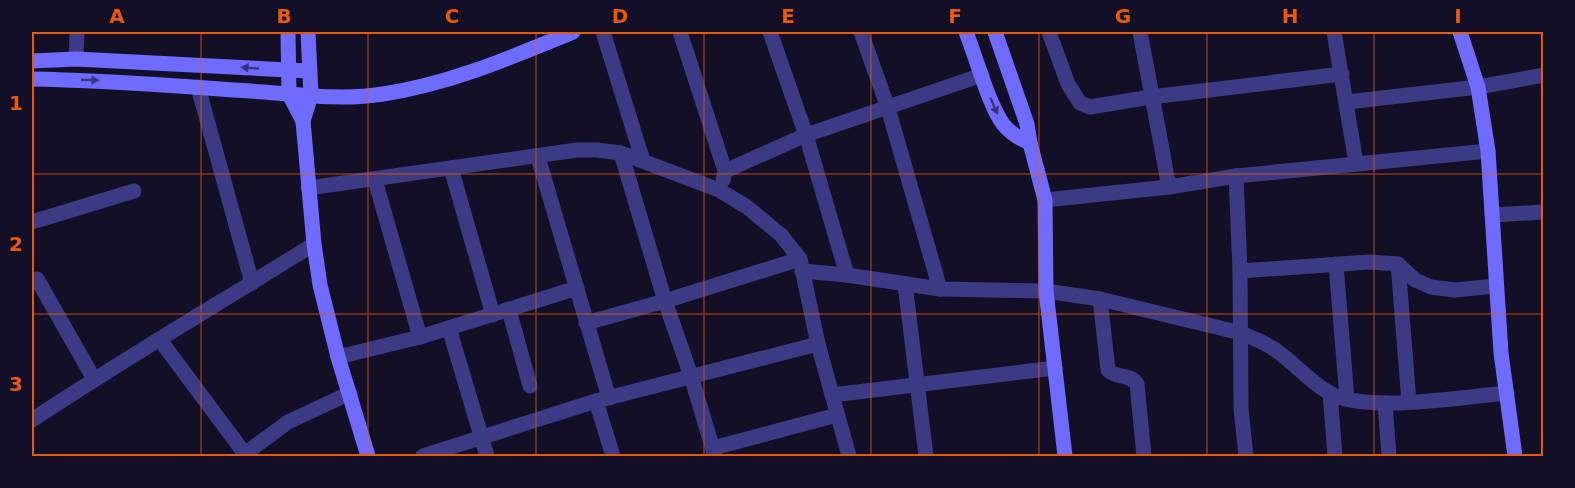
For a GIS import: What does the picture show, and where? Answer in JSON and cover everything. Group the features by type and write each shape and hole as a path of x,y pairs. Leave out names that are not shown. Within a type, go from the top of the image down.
{"street":[{"path":"76,60 77,32"},
{"path":"288,32 289,94 303,121"},
{"path":"308,32 311,95 303,121 314,244 320,285 338,357 368,456"},
{"path":"32,79 130,82 337,97 382,94 486,68 573,32"},
{"path":"603,32 643,161"},
{"path":"680,32 725,171 719,190"},
{"path":"770,32 806,135 847,275"},
{"path":"861,32 888,108 940,289"},
{"path":"966,32 1003,124 1016,136 1030,143"},
{"path":"995,32 1028,124 1030,143 1046,200 1046,291 1065,456"},
{"path":"1049,32 1068,84 1083,106 1090,107 1151,97 1342,74"},
{"path":"1140,32 1169,187"},
{"path":"1334,32 1356,163"},
{"path":"1460,32 1478,87 1488,151 1496,286 1506,393 1515,456"},
{"path":"32,61 76,60 309,71"},
{"path":"725,171 806,135 982,75"},
{"path":"1347,102 1478,87 1544,75"},
{"path":"198,87 252,283"},
{"path":"308,188 577,150 597,150 621,153 719,190 765,220 781,235 801,265 818,344 849,456"},
{"path":"1046,200 1169,187 1236,176 1488,151"},
{"path":"621,153 665,302 714,452 837,415"},
{"path":"538,157 586,323 613,456"},
{"path":"451,168 494,315"},
{"path":"1236,176 1240,271 1241,409 1246,456"},
{"path":"375,180 420,337"},
{"path":"32,222 134,191"},
{"path":"1492,215 1544,212"},
{"path":"32,420 94,379 314,244"},
{"path":"1240,271 1369,262 1398,264 1415,280 1431,287 1455,290 1496,286"},
{"path":"1335,264 1347,399"},
{"path":"1398,264 1409,402"},
{"path":"586,323 801,265 847,275 940,289 1046,291 1100,299 1241,333 1274,349 1330,393 1347,399 1385,403 1506,393"},
{"path":"37,279 94,379"},
{"path":"905,285 926,456"},
{"path":"338,357 420,337 577,288"},
{"path":"1100,299 1108,370 1112,374 1130,377 1137,384 1144,456"},
{"path":"509,310 530,386"},
{"path":"449,328 487,456"},
{"path":"160,340 244,455 288,422 350,393"},
{"path":"423,456 602,399 818,344"},
{"path":"832,395 1055,368"},
{"path":"1330,393 1335,456"},
{"path":"1385,403 1389,456"}]}
